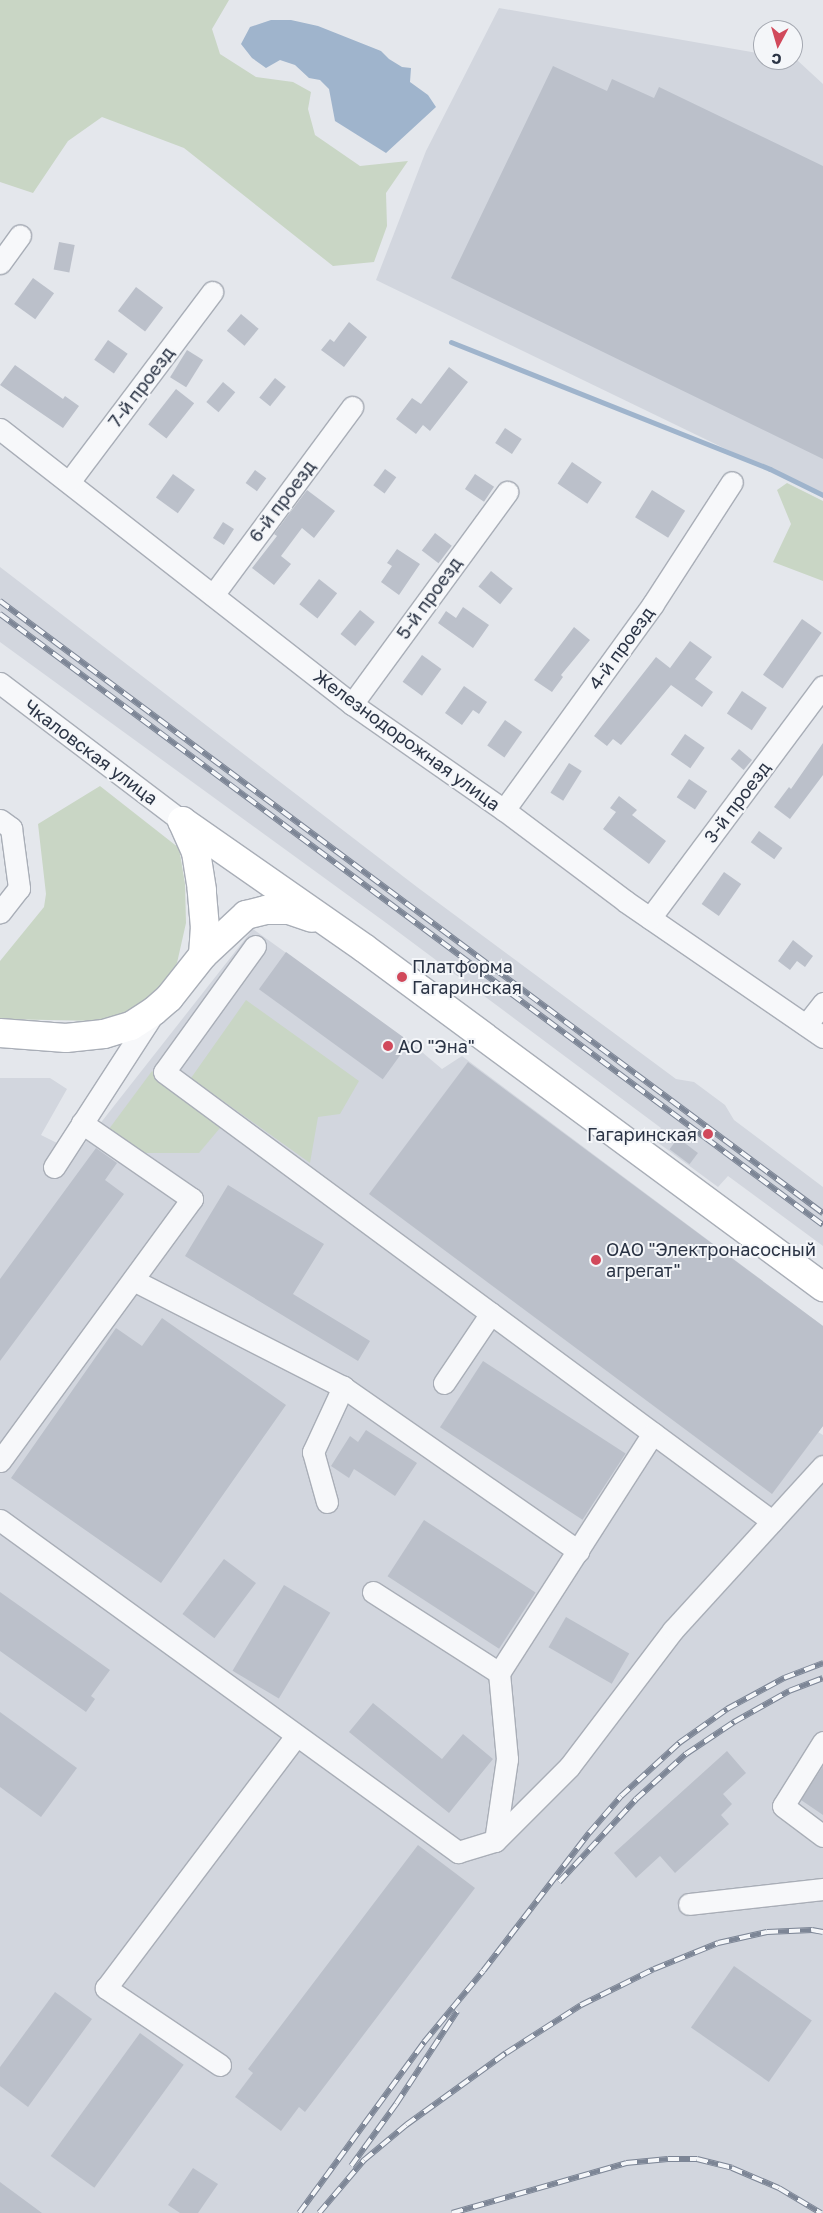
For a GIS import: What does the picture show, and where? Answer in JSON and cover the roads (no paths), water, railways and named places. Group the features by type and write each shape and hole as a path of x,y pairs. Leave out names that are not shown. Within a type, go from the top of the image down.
{"main road":[{"path":"182,821 327,923 823,1288"},
{"path":"182,821 196,852 203,894 205,928 203,955"},
{"path":"0,1033 66,1038 104,1034 130,1026 154,1011 169,998 203,955 249,914 257,892 256,880 247,866 233,861 222,861 206,876 203,894 210,908 218,913 231,918 249,914 289,910 327,923"}],"street":[{"path":"0,263 20,235"},
{"name":"7-й проезд","path":"70,482 212,292"},
{"name":"6-й проезд","path":"213,595 352,406"},
{"name":"Железнодорожная улица","path":"0,430 70,482 352,704 504,810 650,918 815,1031"},
{"name":"4-й проезд","path":"504,810 653,604 732,482"},
{"name":"5-й проезд","path":"352,704 507,492"},
{"name":"Чкаловская улица","path":"0,683 182,821"},
{"name":"3-й проезд","path":"650,918 823,686"},
{"path":"0,820 11,828 19,888 0,912"},
{"path":"255,946 164,1072 772,1521"},
{"path":"815,1031 823,1003"},
{"path":"54,1167 154,1011"},
{"path":"0,1462 192,1198 82,1123"},
{"path":"133,1280 343,1387 578,1551"},
{"path":"444,1383 491,1314"},
{"path":"326,1502 313,1452 343,1387"},
{"path":"495,1841 507,1759 499,1673 653,1433"},
{"path":"0,1520 458,1852 495,1841 569,1767 674,1630 823,1466"},
{"path":"373,1592 499,1673"},
{"path":"220,2065 106,1988 296,1736"},
{"path":"823,1742 783,1806 823,1836"},
{"path":"689,1904 823,1889"}],"water":[{"path":"271,20 291,20 318,26 381,51 389,59 402,67 411,68 410,82 428,95 436,107 386,153 335,121 329,89 320,80 309,78 295,65 280,60 266,68 252,58 241,44 250,27"}],"waterway":[{"path":"451,342 770,469 823,495"}],"railway":[{"path":"0,601 823,1213"},
{"path":"0,614 823,1225"},
{"path":"299,2213 424,2042 483,1971 589,1833 621,1796 679,1743 727,1709 784,1678 823,1663"},
{"path":"559,1882 636,1799 686,1754 734,1722 789,1691 823,1678"},
{"path":"319,2213 364,2160 406,2125 506,2053 581,2005 654,1969 718,1943 767,1932 812,1930 823,1932"},
{"path":"351,2166 396,2104 457,2011"},
{"path":"452,2213 626,2163 668,2159 697,2159 732,2168 779,2188 821,2213"}],"place":[{"name":"Платформа Гагаринская","path":"402,977"},
{"name":"АО \"Эна\"","path":"388,1046"},
{"name":"Гагаринская","path":"708,1134"},
{"name":"ОАО \"Электронасосный агрегат\"","path":"596,1260"}]}
